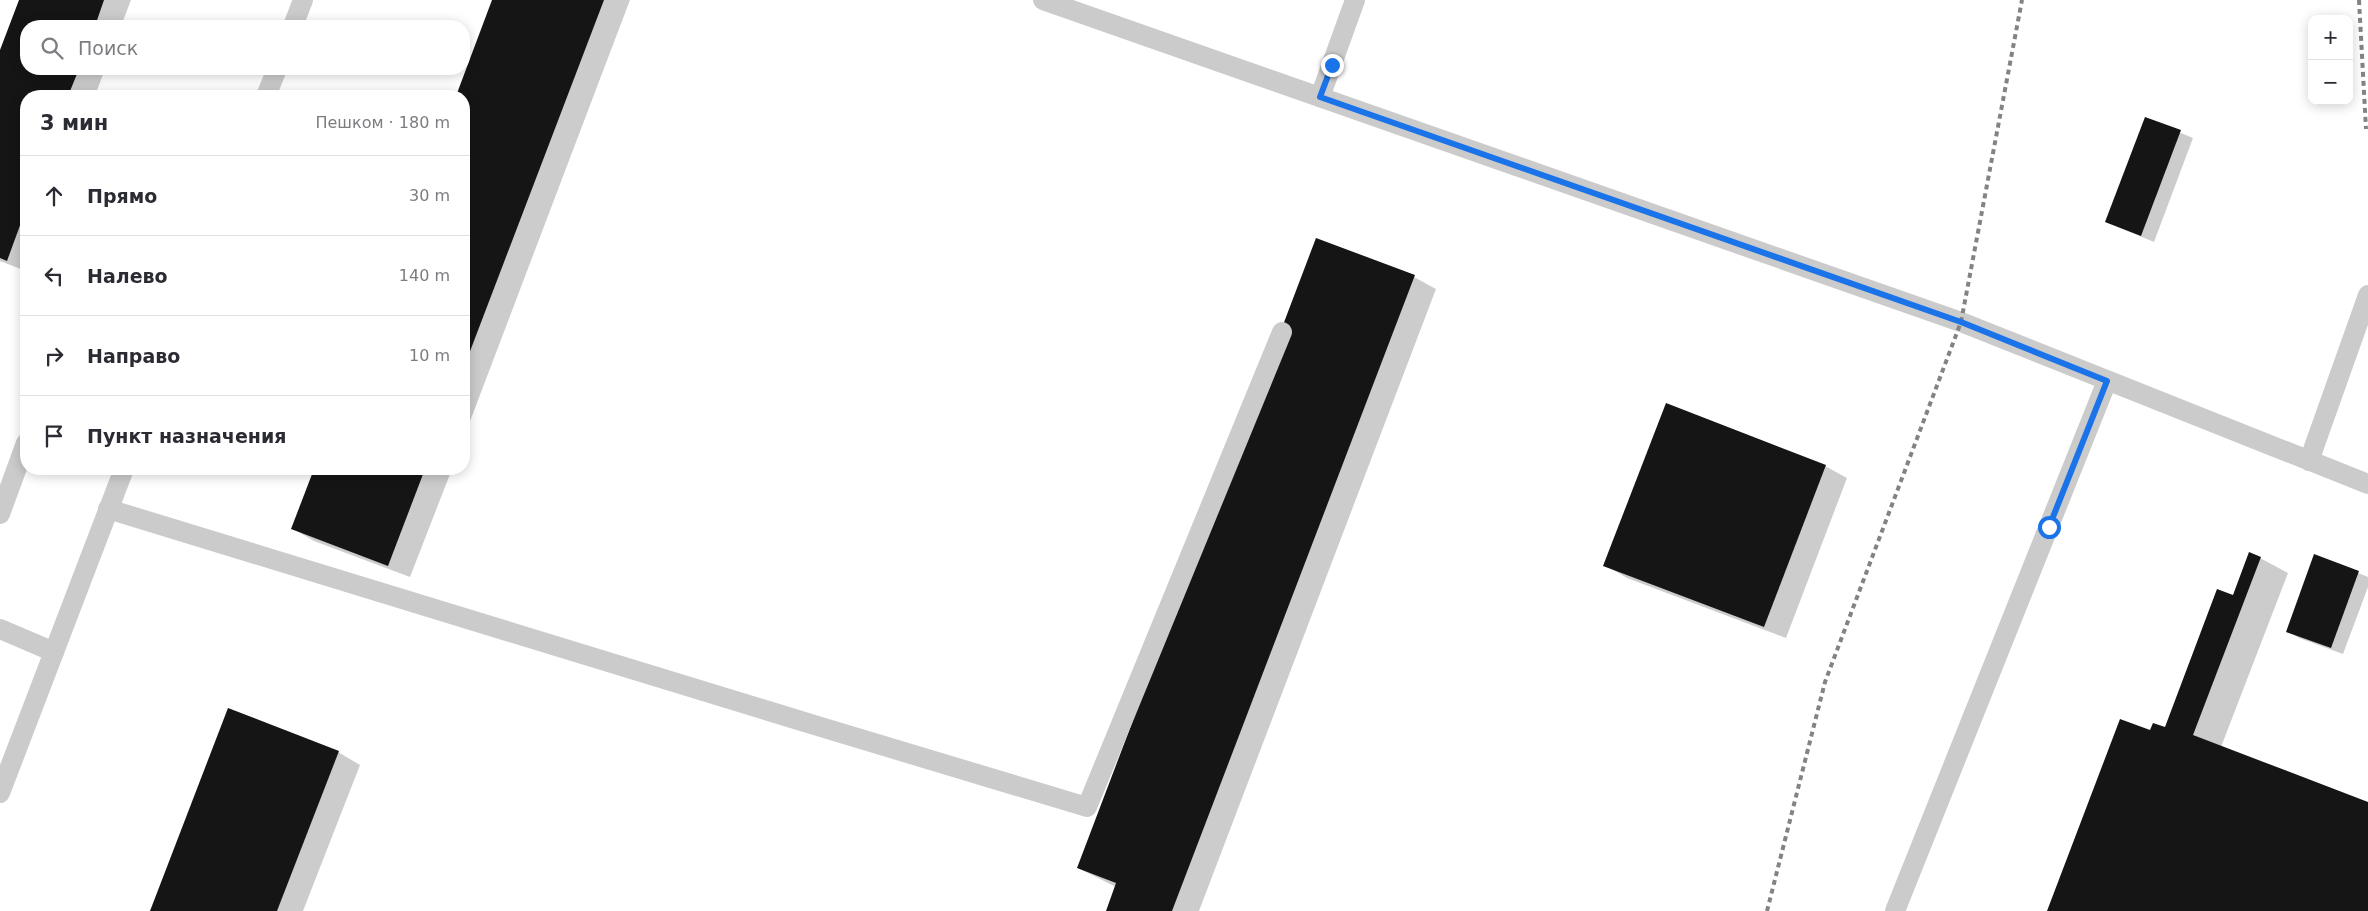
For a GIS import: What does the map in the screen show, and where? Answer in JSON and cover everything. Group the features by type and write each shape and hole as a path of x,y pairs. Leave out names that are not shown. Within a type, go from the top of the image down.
{"lane":[{"path":"295,20 303,0"},
{"path":"1043,0 1961,322 2368,484"},
{"path":"1320,97 1356,0"},
{"path":"268,90 275,75"},
{"path":"2309,461 2361,313"},
{"path":"108,509 811,724 1087,806 1282,332"},
{"path":"1895,911 2107,381"},
{"path":"0,514 20,459"},
{"path":"0,793 122,475"},
{"path":"0,629 54,652"}],"building":[{"path":"19,0 104,0 97,20 20,20 20,75 77,75 70,90 20,90 20,225 7,261 0,258 0,50"},
{"path":"492,0 604,0 470,351 470,90 458,90 464,75 470,75 470,59"},
{"path":"2145,117 2181,130 2141,236 2105,222"},
{"path":"1316,238 1415,275 1172,911 1106,911 1116,883 1077,868"},
{"path":"1666,403 1826,465 1764,627 1603,566"},
{"path":"312,475 423,475 388,566 291,529"},
{"path":"2249,552 2261,557 2193,735 2368,802 2368,911 2047,911 2120,719 2150,730 2153,723 2165,727 2217,589 2233,595"},
{"path":"2314,554 2359,571 2331,648 2286,632"},
{"path":"228,708 339,751 277,911 150,911"}],"railway":[{"path":"1767,911 1825,682 1961,322 2022,0"},
{"path":"2359,0 2366,129"}],"route":[{"path":"1332,65 1320,97 1961,322 2107,381 2049,527"}]}
